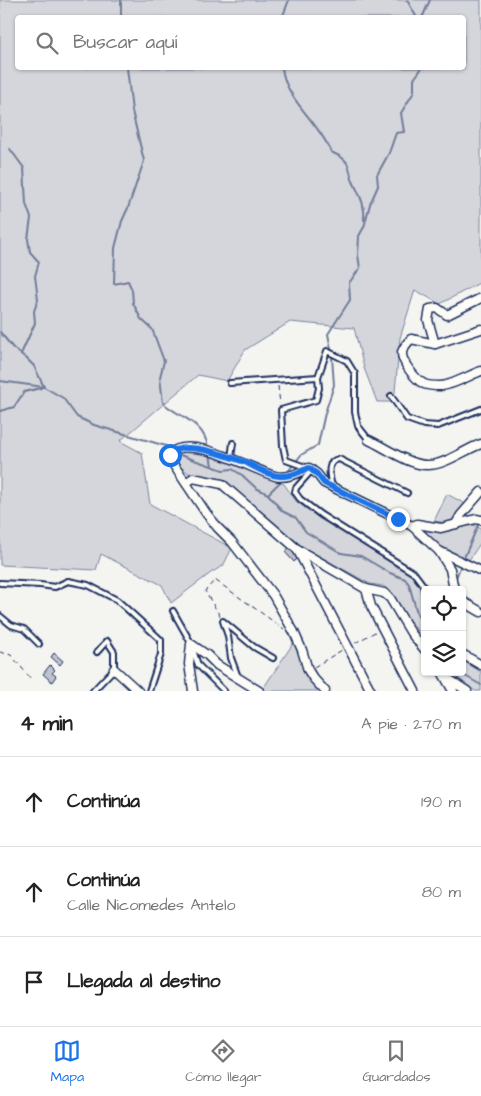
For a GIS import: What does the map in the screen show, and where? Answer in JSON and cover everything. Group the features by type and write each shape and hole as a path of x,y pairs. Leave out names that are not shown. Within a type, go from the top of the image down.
{"street":[{"path":"436,344 428,320 430,309 438,308 447,315 481,298"},
{"path":"481,329 436,344 411,339 404,346 402,354 403,360 422,383 430,386 443,386 481,371"},
{"path":"369,440 415,462 426,465 448,459 481,444"},
{"path":"325,691 308,670 297,638 273,595 232,542 218,528 171,461 170,455 173,450 180,448 208,450 276,476 293,475 310,469 324,483 412,526 439,551 450,569 453,586"},
{"path":"186,483 193,478 222,484 297,549 366,589 384,592 421,645"},
{"path":"456,524 481,492"},
{"path":"412,526 417,524 441,528 476,519 481,520"},
{"path":"297,549 371,691"},
{"path":"439,551 481,571"},
{"path":"366,589 371,606 415,691"},
{"path":"466,603 481,612"},
{"path":"193,691 189,664 191,644 217,665 259,691"},
{"path":"466,656 481,665"},
{"path":"114,668 138,691"},
{"path":"446,676 453,691"},
{"path":"446,676 467,691"}],"lane":[{"path":"369,440 358,426 355,412 355,374 347,361 327,351 318,377 319,388 316,400 281,410 283,446 286,460 310,469 295,492 300,499 321,515 414,572 423,586"},
{"path":"230,383 318,377"},
{"path":"391,396 407,419 424,425 438,426 481,409"},
{"path":"231,458 233,443"},
{"path":"332,487 329,472 330,466 332,462 339,459 407,493"},
{"path":"0,583 55,587 68,581 88,585 117,600 161,640 161,654 149,691"},
{"path":"173,611 191,644 198,665 224,691"},
{"path":"0,616 11,625 24,630 39,644"},
{"path":"223,621 254,647 273,658"},
{"path":"223,621 228,636 231,658 239,679"},
{"path":"93,691 114,668 114,652 107,641 97,652"}],"path":[{"path":"277,380 281,410"},
{"path":"223,621 205,591 214,580 297,638"},
{"path":"0,652 11,655 32,680"}],"shaded area":[{"path":"0,0 481,0 481,282 440,304 415,290 400,338 394,402 377,402 364,368 354,328 290,322 245,350 227,381 198,375 120,441 142,453 150,504 232,548 223,566 171,603 162,585 101,554 96,570 0,565"},
{"path":"177,452 203,454 238,465 284,484 296,501 319,518 414,576 421,592 421,635 401,610 392,592 383,586 370,584 303,547 225,481 188,473 176,463 173,457"},
{"path":"447,494 467,505 453,520 445,522 434,521"},
{"path":"472,524 481,529 481,542 469,560 441,548 418,528 442,532"},
{"path":"294,642 301,656 305,673 320,691 262,690"},
{"path":"466,663 481,672 481,691 475,691 455,676 466,676"}],"building":[{"path":"289,548 298,558 294,562 285,552"},
{"path":"54,653 63,661 60,665 51,657"},
{"path":"50,665 55,670 52,673 56,676 52,682 43,674"}],"waterway":[{"path":"121,0 121,15"},
{"path":"283,15 289,0"},
{"path":"407,0 415,15"},
{"path":"423,15 430,0"},
{"path":"127,70 132,111 144,161 122,221 115,248 114,284 128,281 132,290 133,303 141,319 152,329 164,361 160,377 163,403 196,426 201,431 208,447"},
{"path":"282,70 290,91 326,141 331,152 346,161 363,204 364,220"},
{"path":"331,349 328,334 350,300 349,283 360,268 358,255 359,236 378,186 377,175 389,153 396,133 404,132 401,113 414,92 414,79 421,70"},
{"path":"10,149 24,168 26,204 31,218 28,239 30,252 39,262 35,276 38,300 34,311 35,323 21,354"},
{"path":"0,332 13,348 34,366 44,387"},
{"path":"286,474 301,455 318,445 334,385 332,357"},
{"path":"0,381 44,387 63,398 77,417 94,425 166,446 169,449"},
{"path":"0,411 14,407 24,392 41,388"},
{"path":"177,454 223,470 232,469 242,475 256,488 268,494 282,511 296,518 306,532 341,553 361,556 390,573 405,579 409,584 417,613 421,620"},
{"path":"210,454 212,466"},
{"path":"268,494 282,480"},
{"path":"463,560 479,523"},
{"path":"456,578 461,565"},
{"path":"465,676 481,685"}],"route":[{"path":"170,455 173,450 180,448 208,450 276,476 285,477 309,468 324,483 398,519"}]}
